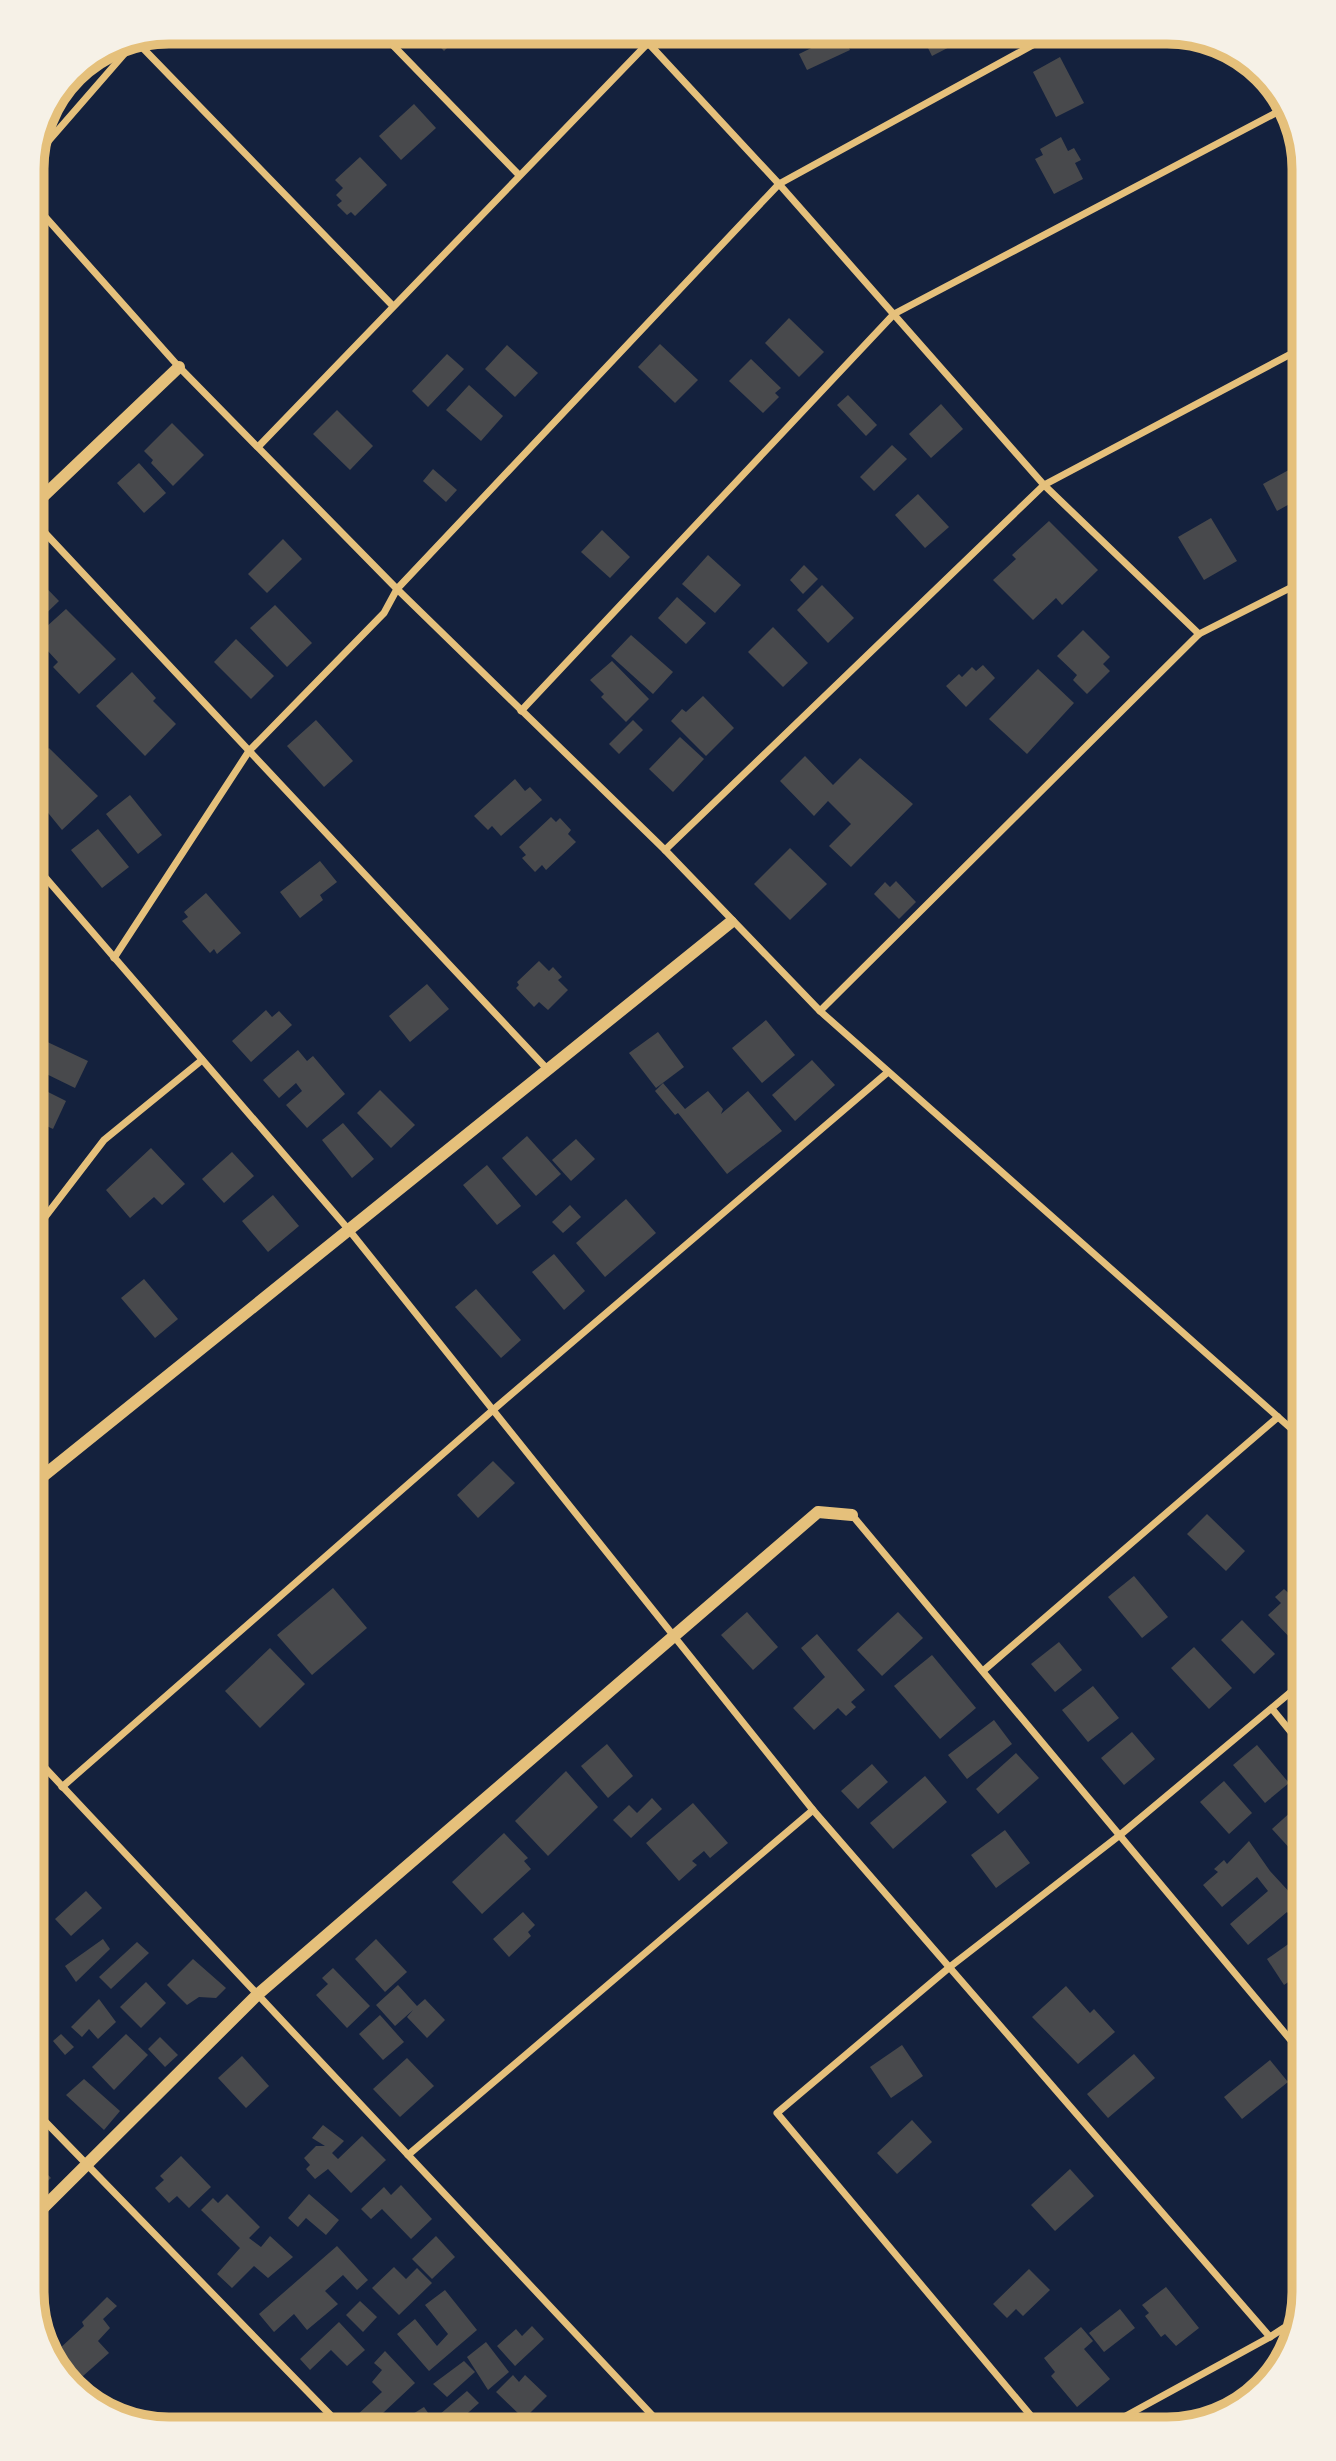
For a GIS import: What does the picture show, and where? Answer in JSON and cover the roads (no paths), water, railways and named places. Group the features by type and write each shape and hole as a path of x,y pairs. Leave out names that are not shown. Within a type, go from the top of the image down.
{"street":[{"path":"392,44 519,175"},
{"path":"258,447 647,44"},
{"path":"651,44 779,184 1044,485 1199,634"},
{"path":"114,958 249,751 384,612 397,589 779,184 1035,44"},
{"path":"145,46 393,306"},
{"path":"47,143 128,50"},
{"path":"521,711 894,314 1279,111"},
{"path":"44,215 179,367 397,589 665,850 731,922 820,1011 1292,1429"},
{"path":"665,850 1044,485 1292,352"},
{"path":"44,496 179,367"},
{"path":"44,532 548,1070"},
{"path":"820,1011 1199,634 1292,587"},
{"path":"44,876 349,1230 813,1810 1270,2337"},
{"path":"46,1474 731,922"},
{"path":"44,1218 104,1140 202,1060"},
{"path":"62,1787 493,1410 888,1073"},
{"path":"983,1671 1278,1417"},
{"path":"44,2207 257,1995 818,1512 852,1515 1292,2042"},
{"path":"1031,2417 778,2113 951,1966 1120,1835 1292,1692"},
{"path":"1273,1710 1292,1733"},
{"path":"44,1767 654,2417"},
{"path":"408,2155 813,1810"},
{"path":"44,2121 332,2417"},
{"path":"1125,2417 1288,2325"}]}
